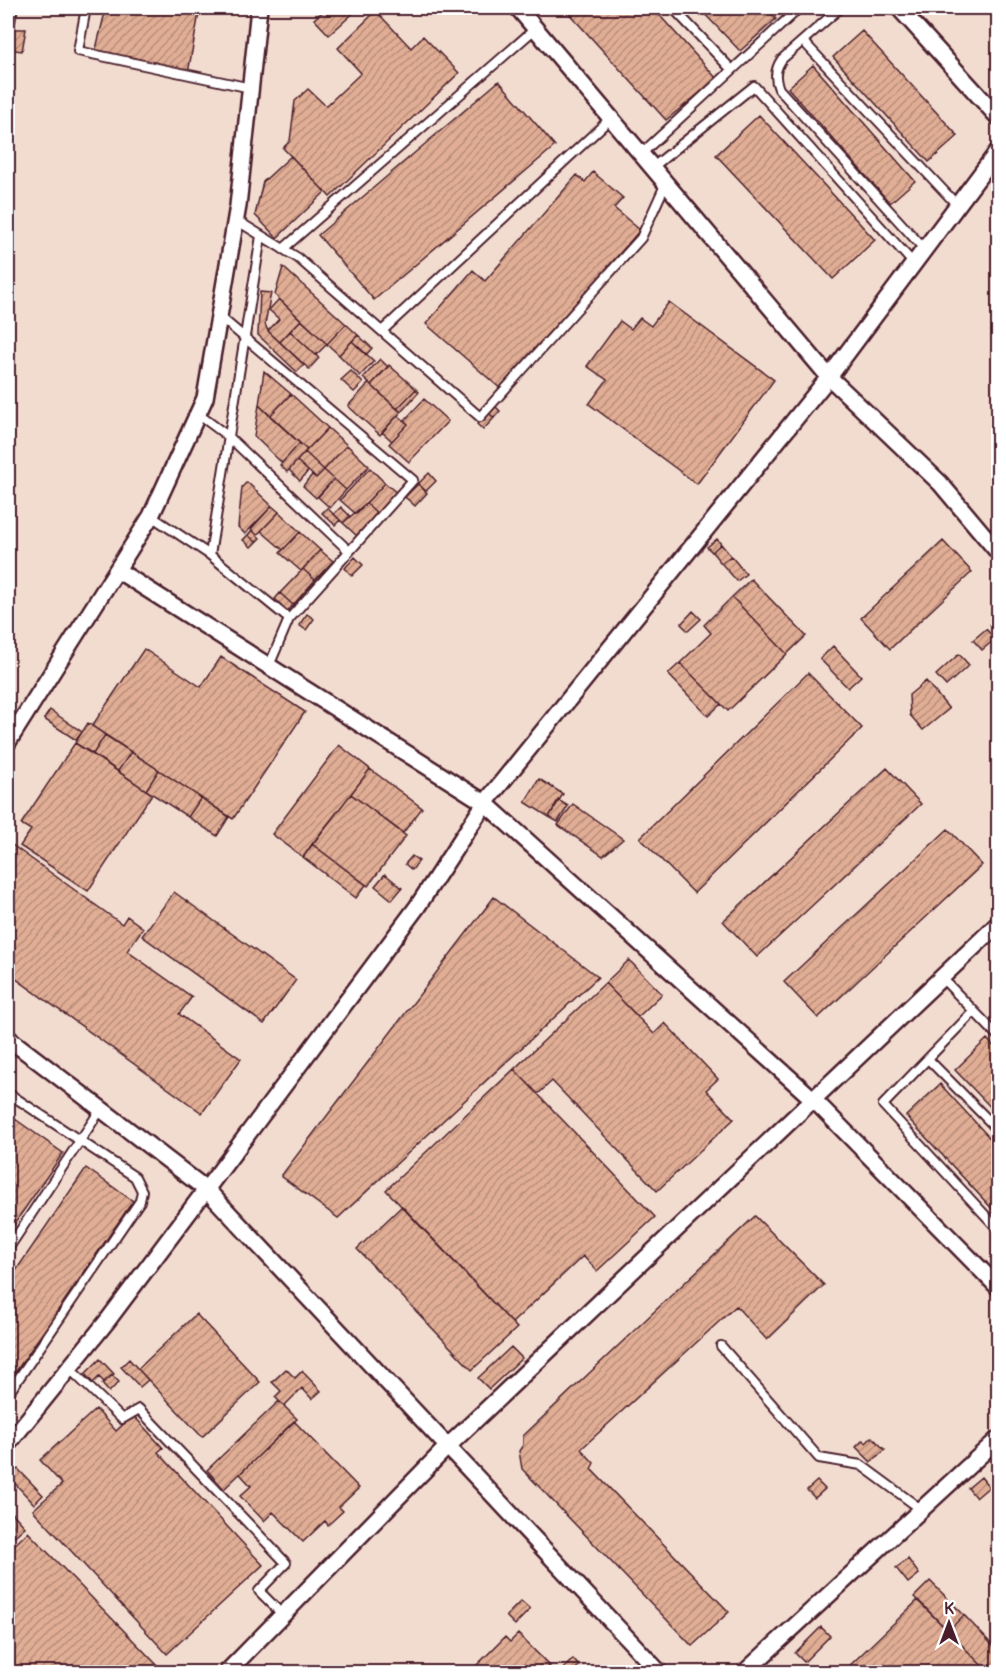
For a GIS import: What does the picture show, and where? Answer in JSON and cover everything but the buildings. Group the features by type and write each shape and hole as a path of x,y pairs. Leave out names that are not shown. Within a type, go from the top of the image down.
{"street":[{"path":"8,742 151,516 205,398 236,220 259,8"},
{"path":"519,8 829,377 940,483 999,552"},
{"path":"899,8 999,117"},
{"path":"8,1444 207,1190 417,907 485,803 829,377 999,151"},
{"path":"117,570 485,803 814,1100 999,1287"},
{"path":"227,1672 447,1447 999,924"},
{"path":"8,1038 207,1190 659,1672"},
{"path":"745,1672 999,1439"}],"lane":[{"path":"86,8 78,51 251,88"},
{"path":"673,8 732,70"},
{"path":"641,154 794,13 788,8"},
{"path":"840,8 779,64 775,76 779,89 925,250"},
{"path":"283,249 536,28"},
{"path":"803,41 958,206"},
{"path":"653,167 754,86 914,264"},
{"path":"382,331 611,118"},
{"path":"236,220 298,258 480,417 640,238 666,183"},
{"path":"210,555 261,236"},
{"path":"219,316 413,480 288,619 269,666"},
{"path":"198,414 229,437 349,551"},
{"path":"151,516 210,555 288,619"},
{"path":"942,978 999,1035"},
{"path":"974,1011 883,1105 999,1229"},
{"path":"928,1059 999,1130"},
{"path":"8,1093 135,1177 141,1185 141,1196 8,1394"},
{"path":"8,1249 101,1109"},
{"path":"721,1346 819,1458 861,1465 922,1510"},
{"path":"69,1368 122,1419 140,1409 286,1563 259,1591 283,1615"}],"shaded area":[{"path":"8,8 998,8 998,1672 8,1672"}]}
